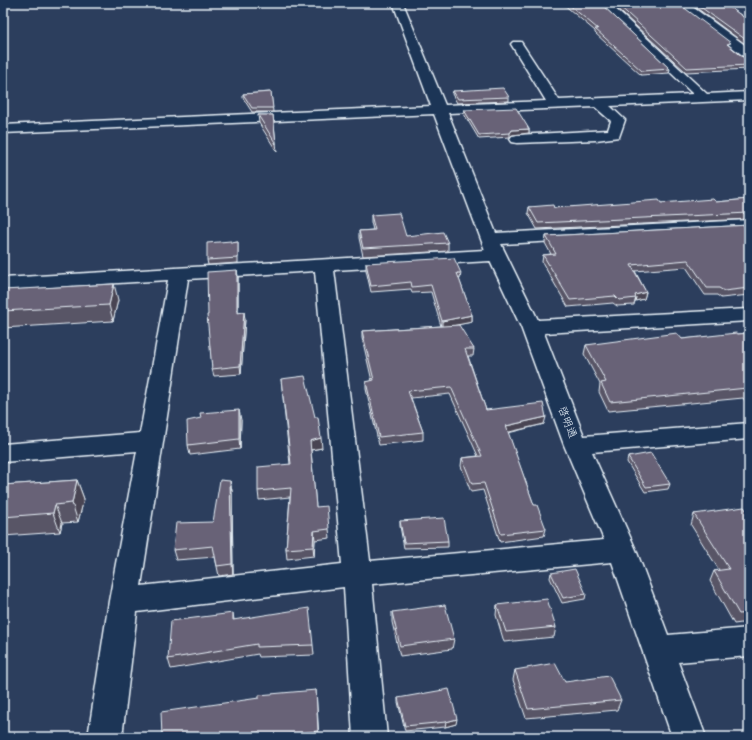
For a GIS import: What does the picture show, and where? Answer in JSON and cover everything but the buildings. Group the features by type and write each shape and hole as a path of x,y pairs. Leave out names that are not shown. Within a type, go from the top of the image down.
{"street":[{"name":"啓明通","path":"398,3 493,247 531,327 576,445 622,550 657,650 690,737"},
{"path":"602,3 704,98"},
{"path":"680,3 749,54"},
{"path":"517,44 555,104"},
{"path":"3,129 749,96"},
{"path":"517,139 614,134 618,120 597,102"},
{"path":"3,284 324,266 493,247 749,225"},
{"path":"324,266 357,574 370,737"},
{"path":"105,737 124,601 179,273"},
{"path":"531,327 749,315"},
{"path":"576,445 749,430"},
{"path":"3,453 151,441"},
{"path":"124,601 357,574 622,550"},
{"path":"657,650 749,642"}]}
